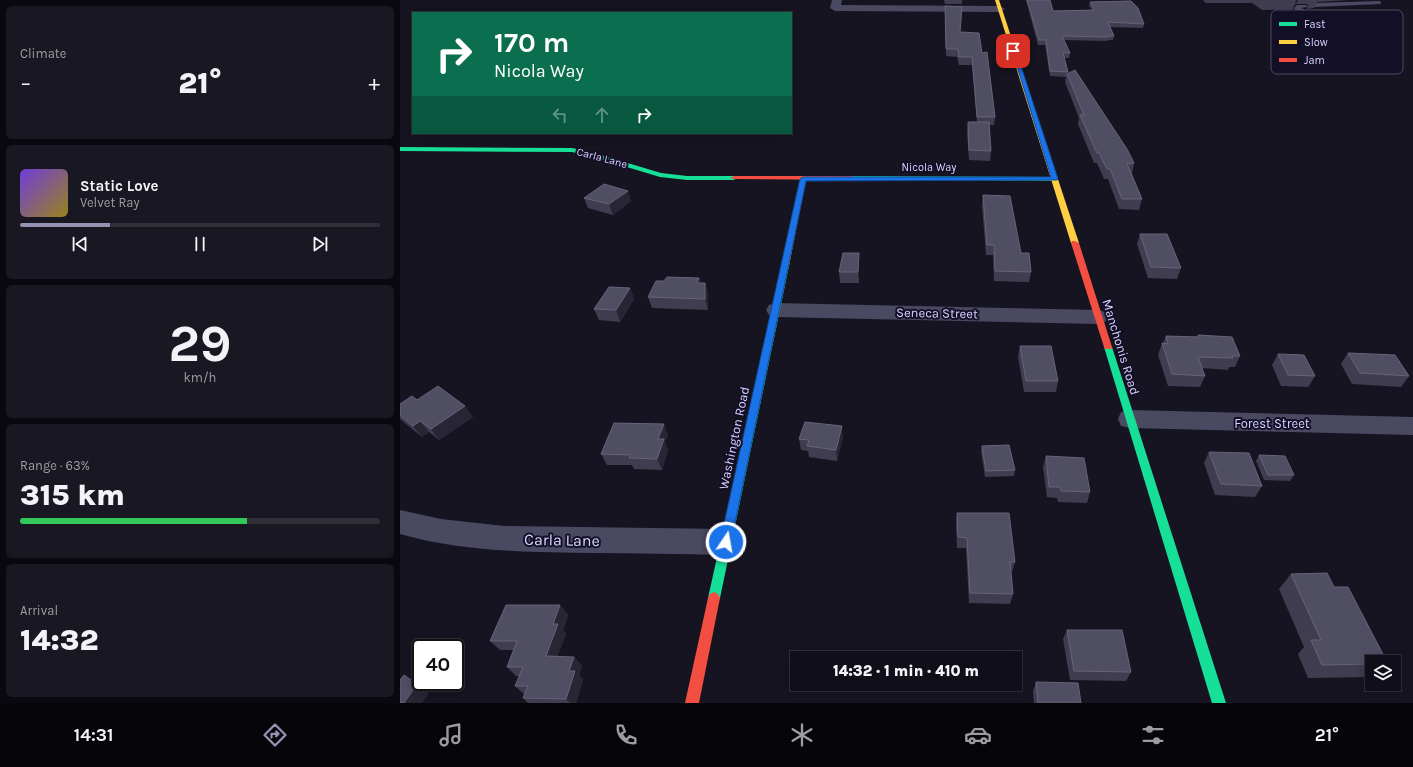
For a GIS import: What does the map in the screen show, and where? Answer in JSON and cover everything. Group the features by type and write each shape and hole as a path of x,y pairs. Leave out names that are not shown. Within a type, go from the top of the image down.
{"street":[{"path":"836,4 998,4"},
{"name":"Manchonis Road","path":"998,4 1055,179 1219,703"},
{"name":"Carla Lane","path":"400,149 562,149 591,153 648,172 674,177 716,179 803,179"},
{"name":"Nicola Way","path":"803,179 1055,179"},
{"name":"Washington Road","path":"692,703 803,179"},
{"name":"Seneca Street","path":"776,310 1098,317"},
{"name":"Forest Street","path":"1130,419 1218,423 1324,423 1413,426"},
{"name":"Carla Lane","path":"400,522 422,529 463,536 508,539 726,542"}],"lane":[{"path":"1314,5 1379,3"},
{"path":"1302,10 1297,8 1299,6 1305,6"}],"building":[{"path":"1027,0 1050,0 1053,11 1095,10 1090,2 1131,1 1138,8 1144,24 1108,22 1114,36 1108,37 1062,36 1070,53 1063,53 1068,72 1050,71 1046,40 1039,40"},
{"path":"945,6 962,7 960,32 979,33 982,53 987,52 995,117 977,117 972,57 959,57 958,49 946,49"},
{"path":"1075,70 1127,149 1134,163 1127,164 1142,199 1122,199 1110,169 1107,169 1099,153 1097,153 1080,115 1084,115 1067,74"},
{"path":"968,122 989,122 991,151 969,150"},
{"path":"604,184 628,191 609,204 584,198"},
{"path":"983,195 1010,196 1021,253 1029,253 1031,272 995,271 994,245 987,245"},
{"path":"1140,234 1167,234 1181,268 1151,267"},
{"path":"843,253 859,253 858,272 839,272"},
{"path":"667,277 699,278 697,283 705,283 705,299 648,297 656,281 664,281"},
{"path":"609,287 630,288 616,310 594,309"},
{"path":"1198,335 1232,337 1240,356 1232,356 1233,358 1198,357 1205,376 1172,374 1162,343 1168,344 1166,336 1199,337"},
{"path":"1020,346 1051,346 1058,381 1026,381"},
{"path":"1348,353 1395,355 1409,376 1360,373"},
{"path":"1278,354 1304,355 1315,376 1288,375"},
{"path":"438,386 465,406 431,429 420,421 413,426 400,415 400,404 412,396 417,400"},
{"path":"805,422 842,426 836,450 807,446 809,440 799,439"},
{"path":"614,423 664,424 658,439 664,439 657,459 629,458 630,455 601,454"},
{"path":"1009,445 1015,470 986,471 982,446"},
{"path":"1209,452 1249,453 1262,486 1221,484"},
{"path":"1259,455 1285,456 1294,475 1268,475"},
{"path":"1046,456 1084,458 1090,492 1061,491 1060,487 1049,487"},
{"path":"957,513 1009,513 1015,562 1010,562 1013,594 970,593 967,538 958,537"},
{"path":"1327,573 1334,587 1348,587 1383,655 1365,655 1365,664 1322,665 1311,640 1321,640 1291,574"},
{"path":"506,605 560,605 553,624 558,624 546,656 574,657 569,671 575,671 566,699 523,698 528,686 515,686 523,667 507,667 517,641 490,641"},
{"path":"1067,630 1122,630 1131,672 1074,671"},
{"path":"404,675 412,681 412,691 404,703 400,703 400,680"},
{"path":"1036,682 1078,683 1081,703 1038,703"}],"traffic: fast":[{"path":"400,149 572,150 599,156 660,175 687,178 734,178"},
{"path":"851,178 1055,179"},
{"path":"714,598 785,266"},
{"path":"1108,347 1219,703"}],"traffic: slow":[{"path":"997,0 1075,243"},
{"path":"785,266 803,179"}],"traffic: jam":[{"path":"734,178 851,178"},
{"path":"1075,243 1108,347"},
{"path":"692,703 714,598"}],"route":[{"path":"726,542 803,179 1055,179 1013,51"}]}
